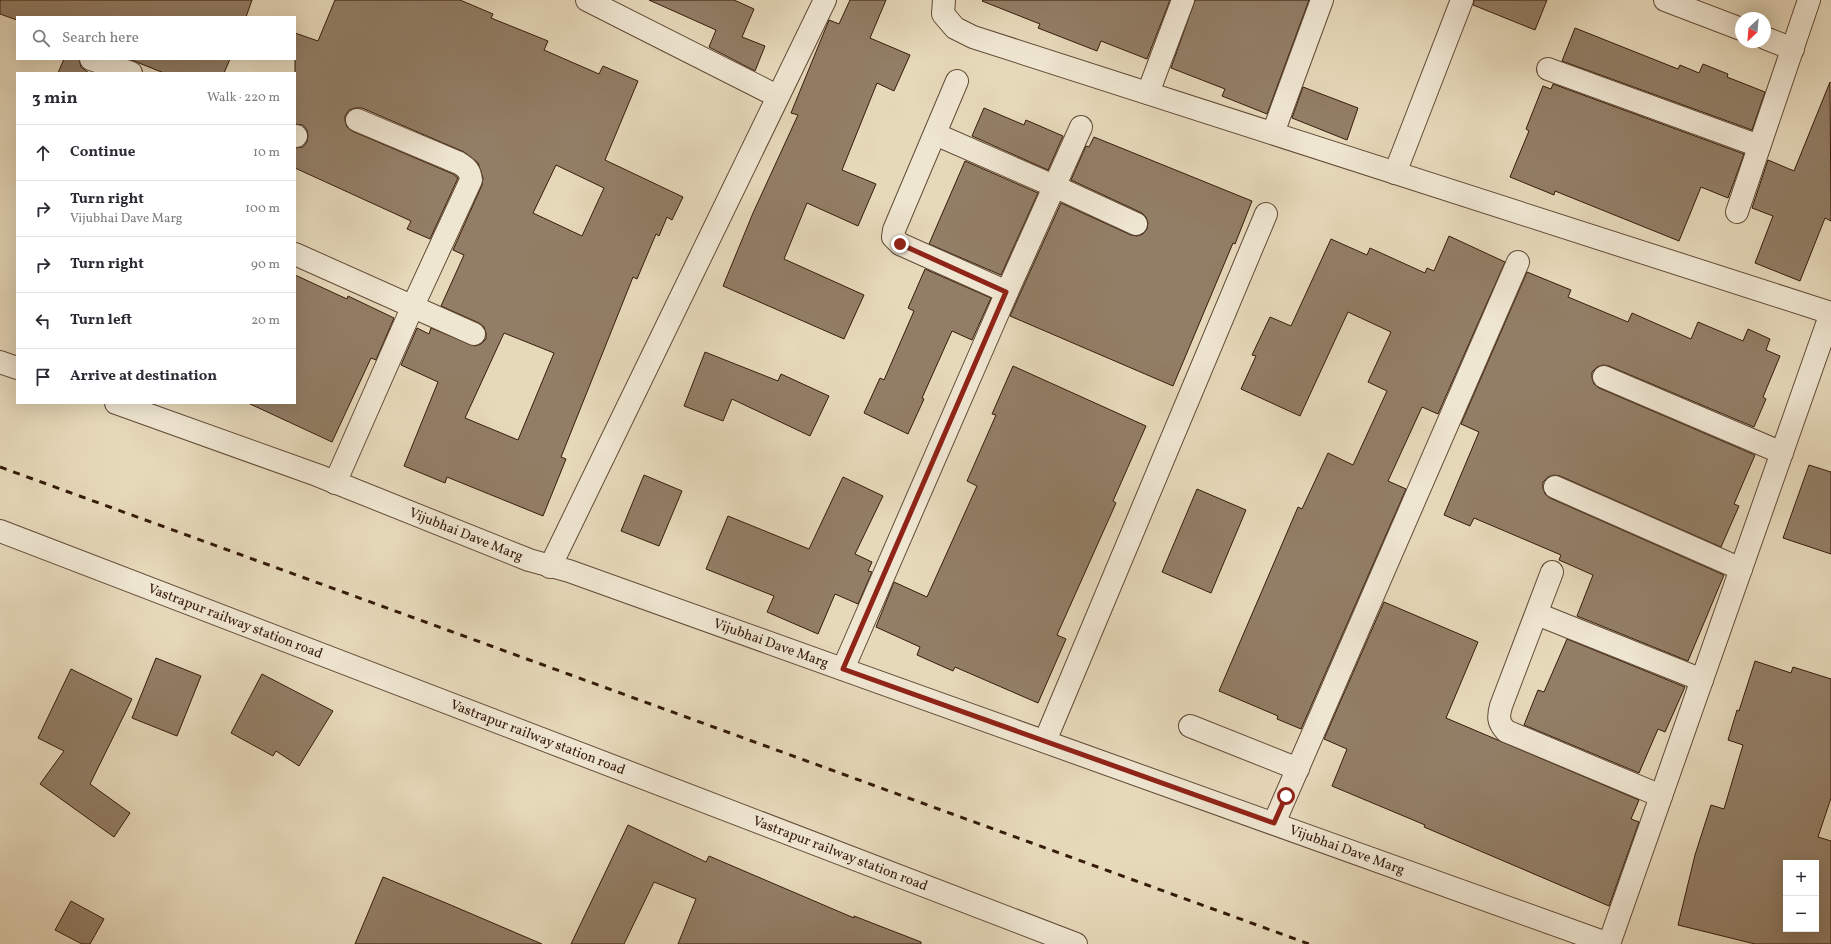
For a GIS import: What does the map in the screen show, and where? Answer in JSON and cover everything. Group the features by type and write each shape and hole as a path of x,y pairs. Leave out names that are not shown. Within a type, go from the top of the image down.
{"street":[{"path":"587,0 778,96"},
{"path":"550,567 825,0"},
{"path":"944,0 943,14 955,28 973,37 1831,313 1609,944"},
{"path":"1148,93 1183,0"},
{"path":"1273,134 1322,0"},
{"path":"1396,173 1462,0"},
{"path":"1665,0 1735,27"},
{"path":"1737,212 1809,0"},
{"path":"1771,40 1793,49"},
{"path":"94,60 128,72"},
{"path":"1548,69 1760,146"},
{"path":"957,81 894,230 893,237 900,244 1006,292"},
{"path":"335,482 412,308 471,180 471,174 468,168 459,163 357,120"},
{"path":"843,669 1006,292 1081,127"},
{"path":"935,134 1136,224"},
{"path":"1045,741 1266,214"},
{"path":"296,254 412,308 474,334"},
{"path":"1274,823 1518,262"},
{"path":"0,362 16,368"},
{"path":"1604,377 1782,453"},
{"name":"Vijubhai Dave Marg","path":"119,404 335,482 550,567 569,571 1609,944"},
{"path":"1555,487 1741,569"},
{"name":"Vastrapur railway station road","path":"0,531 1076,944"},
{"path":"1552,572 1501,706 1498,716 1500,724 1506,731 1661,796"},
{"path":"1537,614 1702,680"},
{"path":"1190,726 1298,769"}],"building":[{"path":"0,0 252,0 246,16 16,16 16,20 0,14"},
{"path":"335,0 460,0 493,14 491,18 548,41 544,50 599,74 603,66 638,81 605,160 683,197 672,220 667,217 659,236 656,234 637,279 633,277 561,457 566,459 543,516 447,477 445,483 404,466 438,382 401,365 417,328 429,334 431,328 475,346 481,344 486,339 484,327 479,323 441,306 464,255 453,250 482,185 483,178 478,163 464,152 362,108 349,110 345,116 347,127 352,131 453,174 458,178 430,239 407,229 411,221 296,168 296,148 303,147 307,142 308,136 307,130 303,125 296,124 296,33 318,41","holes":["556,165 604,188 582,236 533,213","504,333 554,353 518,440 465,418"]},
{"path":"649,0 734,0 754,9 742,37 765,46 755,71 709,47 716,30"},
{"path":"850,0 886,0 870,38 910,55 894,91 877,83 842,170 876,184 858,226 807,203 784,259 864,295 844,339 723,286 753,213 798,115 791,113 829,20 839,24"},
{"path":"1170,0 1147,59 1101,41 1097,51 1038,28 1040,24 982,1"},
{"path":"1195,0 1309,0 1267,114 1222,96 1225,89 1171,68"},
{"path":"1474,0 1547,0 1535,30 1473,5"},
{"path":"1575,28 1678,69 1680,65 1699,73 1703,64 1728,74 1727,77 1765,92 1752,130 1562,61"},
{"path":"64,60 79,60 81,67 88,72 58,72"},
{"path":"132,60 230,60 224,72 162,72"},
{"path":"1830,82 1831,221 1825,218 1800,281 1755,263 1773,216 1752,208 1768,160 1794,171"},
{"path":"1553,84 1744,154 1728,198 1701,187 1679,241 1555,191 1554,195 1510,177 1529,131 1526,129 1543,86 1551,89"},
{"path":"1303,87 1358,108 1347,140 1292,118"},
{"path":"984,108 1024,125 1026,120 1063,136 1048,170 972,136"},
{"path":"1094,137 1252,201 1235,244 1233,243 1173,386 1010,316 1061,203 1131,235 1137,236 1143,234 1147,229 1148,223 1146,217 1142,213 1071,180 1086,146 1089,147"},
{"path":"965,161 1038,193 1001,275 929,244"},
{"path":"1449,236 1505,262 1438,414 1422,407 1388,481 1406,489 1301,729 1277,719 1278,716 1219,691 1298,507 1302,509 1328,453 1353,465 1387,391 1368,382 1391,332 1348,312 1300,416 1241,389 1256,356 1252,355 1270,317 1291,326 1331,239 1367,255 1370,248 1425,273 1427,268 1434,271"},
{"path":"925,269 991,298 972,340 952,331 922,398 924,399 908,434 864,413 880,378 884,380 914,311 908,308"},
{"path":"1527,272 1571,290 1568,297 1628,322 1632,313 1691,339 1698,322 1743,341 1748,329 1770,339 1766,350 1780,356 1763,397 1766,399 1754,427 1609,366 1603,365 1597,367 1592,372 1594,384 1599,388 1755,455 1734,504 1739,506 1721,547 1560,476 1554,475 1548,477 1543,482 1545,494 1550,498 1724,575 1688,661 1577,616 1593,575 1559,560 1561,555 1474,518 1470,526 1444,515 1479,432 1461,424"},
{"path":"296,275 347,299 348,296 394,318 376,360 371,358 332,442 250,404 296,404"},
{"path":"705,352 778,381 781,374 829,396 810,436 732,399 723,421 684,406"},
{"path":"1013,366 1146,426 1113,501 1116,503 1057,635 1066,639 1038,703 955,667 953,671 917,655 920,647 876,627 894,582 927,597 977,486 967,481 996,415 992,414"},
{"path":"1809,465 1831,472 1831,554 1783,538"},
{"path":"644,475 682,491 659,546 621,531"},
{"path":"843,477 883,496 855,554 872,562 868,571 872,572 858,604 835,594 818,634 767,612 774,596 706,569 728,516 809,549"},
{"path":"1197,489 1246,510 1211,593 1162,572"},
{"path":"1384,602 1478,642 1446,718 1639,800 1631,819 1639,822 1609,906 1332,786 1347,749 1324,739"},
{"path":"1567,639 1685,687 1665,732 1658,729 1639,773 1524,725 1538,690 1544,692"},
{"path":"156,658 201,676 177,736 132,718"},
{"path":"1755,661 1791,673 1793,667 1831,679 1831,798 1818,837 1831,841 1831,944 1755,944 1678,925 1695,855 1711,805 1724,809 1743,745 1728,740 1737,710 1739,711"},
{"path":"71,669 132,699 90,784 130,813 114,837 40,784 64,751 38,738"},
{"path":"262,674 333,711 299,766 276,751 273,756 231,733"},
{"path":"628,825 706,862 709,856 854,918 854,916 921,942 921,944 678,944 696,899 654,882 624,944 571,944"},
{"path":"383,877 446,903 542,944 355,944"},
{"path":"71,901 104,919 90,944 82,944 55,930"}],"railway":[{"path":"0,467 1309,944"}],"route":[{"path":"900,244 1006,292 843,669 1274,823 1286,796"}]}
